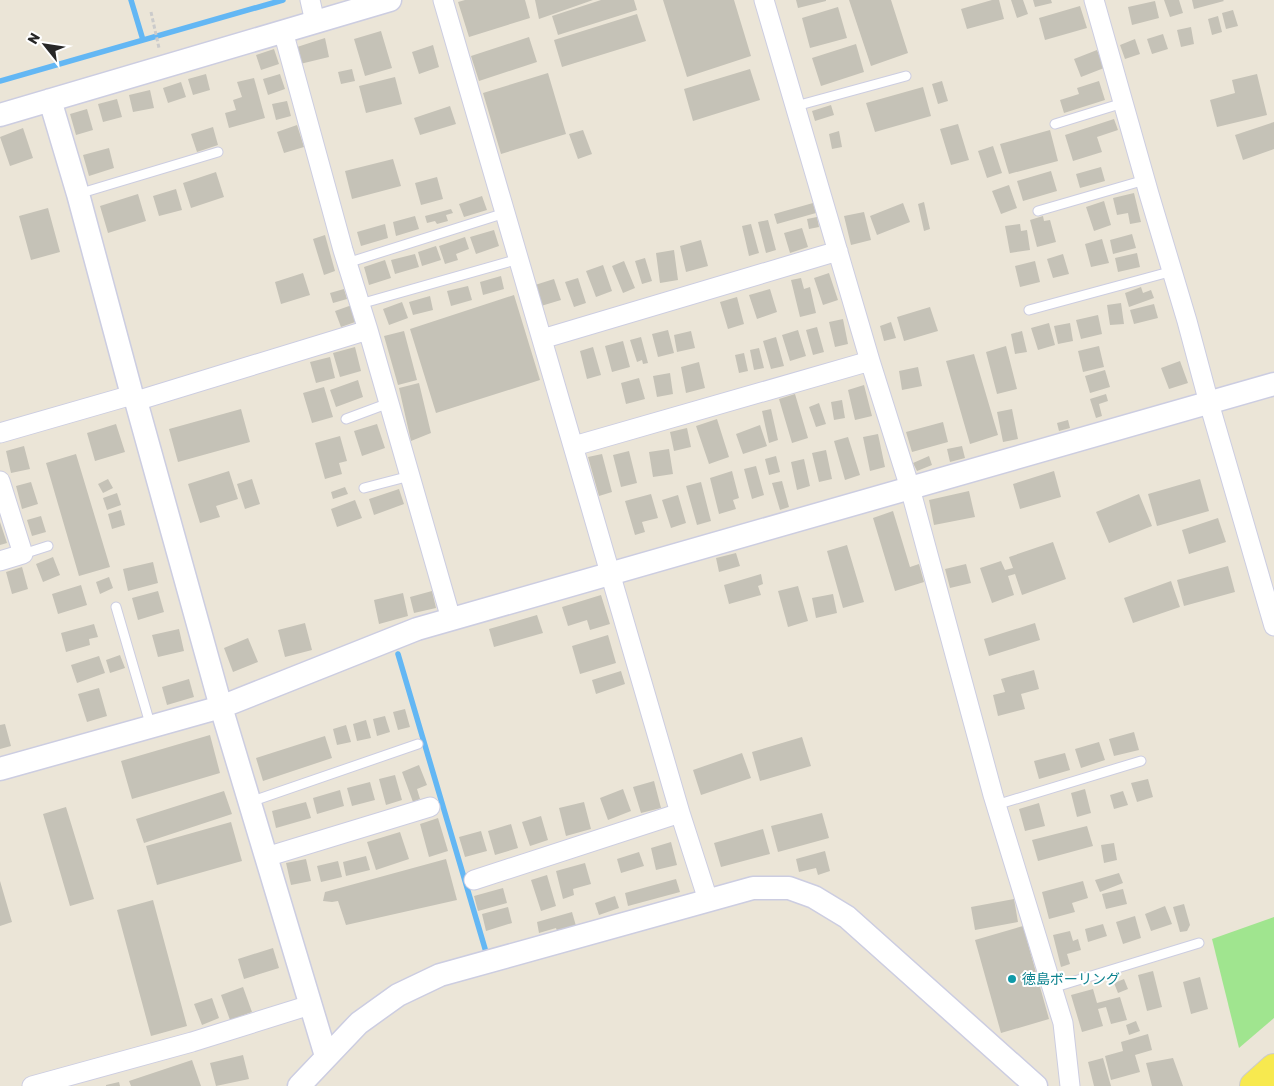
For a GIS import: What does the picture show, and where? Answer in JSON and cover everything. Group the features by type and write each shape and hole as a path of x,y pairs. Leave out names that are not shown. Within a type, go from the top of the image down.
{"main road":[{"path":"1254,1086 1274,1068"}],"street":[{"path":"310,0 315,22"},
{"path":"0,115 390,0"},
{"path":"443,0 680,813 708,900"},
{"path":"764,0 870,361 910,488 996,805 1063,1023 1070,1086"},
{"path":"1094,0 1274,626"},
{"path":"282,31 347,263 451,619"},
{"path":"50,100 221,707 326,1056"},
{"path":"542,339 838,251"},
{"path":"0,433 134,398 368,330"},
{"path":"574,446 870,361"},
{"path":"0,769 221,707 417,629 1274,384"},
{"path":"0,480 23,554 0,561"},
{"path":"266,858 430,807"},
{"path":"474,880 680,813"},
{"path":"299,1086 359,1023 398,995 440,975 753,888 789,888 814,897 847,917 1036,1086"},
{"path":"32,1086 192,1042 310,1005"}],"lane":[{"path":"796,106 906,76"},
{"path":"1055,124 1123,103"},
{"path":"78,194 218,152"},
{"path":"1038,211 1145,180"},
{"path":"347,263 506,213"},
{"path":"360,304 519,259"},
{"path":"1029,310 1173,271"},
{"path":"346,420 389,403"},
{"path":"364,488 410,476"},
{"path":"23,554 48,546"},
{"path":"116,607 151,726"},
{"path":"250,802 418,744"},
{"path":"996,805 1142,761"},
{"path":"1052,988 1199,943"}],"path":[{"path":"151,12 160,54"}],"green space":[{"path":"1274,917 1274,1018 1239,1048 1212,939"}],"building":[{"path":"465,0 525,0 530,18 469,37 458,2"},
{"path":"535,0 593,0 539,19"},
{"path":"601,0 634,0 637,10 558,35 552,16"},
{"path":"663,0 734,0 751,56 687,77"},
{"path":"796,0 826,0 826,1 798,8"},
{"path":"849,0 891,0 908,53 871,66"},
{"path":"992,0 999,0 1004,19 967,29 961,9"},
{"path":"1011,0 1023,0 1028,14 1017,18"},
{"path":"1033,0 1051,0 1052,3 1035,7"},
{"path":"1164,0 1179,0 1183,13 1170,17"},
{"path":"1192,0 1223,0 1224,1 1194,9"},
{"path":"1155,1 1159,18 1132,25 1128,7"},
{"path":"1080,6 1087,28 1045,40 1039,18"},
{"path":"838,7 847,38 810,48 802,18"},
{"path":"1233,10 1238,26 1226,29 1222,13"},
{"path":"637,14 646,41 562,67 554,40"},
{"path":"1218,16 1222,32 1212,35 1208,19"},
{"path":"1191,27 1194,44 1181,47 1177,30"},
{"path":"381,31 392,68 365,76 354,39"},
{"path":"1163,34 1168,49 1152,54 1147,39"},
{"path":"529,37 537,62 479,81 471,56"},
{"path":"325,38 329,57 300,64 297,47"},
{"path":"1135,39 1140,54 1125,59 1120,45"},
{"path":"856,44 864,72 821,86 812,58"},
{"path":"433,45 439,67 419,74 412,52"},
{"path":"274,49 279,64 261,70 256,55"},
{"path":"1097,50 1104,68 1081,77 1074,59"},
{"path":"352,69 355,81 341,84 338,72"},
{"path":"750,69 760,100 693,121 684,89"},
{"path":"548,73 566,134 501,154 483,93"},
{"path":"206,74 210,90 193,95 188,79"},
{"path":"280,74 285,89 268,95 263,79"},
{"path":"1257,74 1267,115 1217,127 1210,100 1235,93 1232,80"},
{"path":"395,77 402,104 366,113 359,86"},
{"path":"254,78 265,118 229,128 225,113 236,110 233,100 242,97 237,82"},
{"path":"942,81 948,101 938,104 932,84"},
{"path":"1099,81 1105,100 1064,113 1060,100 1079,94 1077,88"},
{"path":"181,82 186,97 168,103 163,88"},
{"path":"923,87 931,116 875,132 866,103"},
{"path":"150,90 154,108 133,112 129,95"},
{"path":"117,99 122,117 103,122 98,104"},
{"path":"287,101 291,116 276,120 272,104"},
{"path":"831,105 834,115 815,121 812,111"},
{"path":"450,106 456,124 420,135 414,118"},
{"path":"87,109 93,130 76,135 70,114"},
{"path":"1114,119 1118,130 1097,137 1102,152 1073,161 1065,135"},
{"path":"1274,122 1274,149 1243,160 1235,135"},
{"path":"958,124 969,160 951,165 940,129"},
{"path":"297,125 304,147 284,153 277,132"},
{"path":"213,127 218,145 197,152 191,134"},
{"path":"23,128 33,158 10,166 0,137"},
{"path":"583,130 592,154 578,159 569,134"},
{"path":"1050,130 1058,161 1009,174 1000,144"},
{"path":"839,131 842,147 832,149 829,134"},
{"path":"993,146 1002,173 987,178 978,151"},
{"path":"109,148 114,168 89,176 83,155"},
{"path":"393,159 401,186 352,199 345,171"},
{"path":"1101,167 1105,181 1080,188 1076,174"},
{"path":"1051,171 1057,191 1023,201 1017,181"},
{"path":"216,172 224,197 191,208 183,183"},
{"path":"437,177 443,199 421,205 415,183"},
{"path":"1009,185 1017,208 1001,214 992,191"},
{"path":"176,189 182,210 159,216 153,196"},
{"path":"1134,193 1141,222 1130,224 1128,213 1117,215 1113,198"},
{"path":"138,194 146,221 108,233 100,206"},
{"path":"482,196 487,210 464,217 459,204"},
{"path":"1104,201 1111,225 1094,231 1086,207"},
{"path":"924,202 930,229 924,231 918,204"},
{"path":"813,203 816,213 777,224 774,214"},
{"path":"903,203 910,222 877,235 870,216"},
{"path":"48,208 60,252 31,260 19,216"},
{"path":"451,209 453,213 446,215 448,221 437,224 435,221 427,223 425,216"},
{"path":"864,212 871,240 851,245 844,216"},
{"path":"415,216 419,229 396,236 393,222"},
{"path":"1043,216 1044,221 1050,220 1056,242 1037,247 1030,220"},
{"path":"817,217 819,227 809,229 807,219"},
{"path":"768,220 776,250 766,253 758,222"},
{"path":"385,224 388,238 361,246 357,232"},
{"path":"751,224 759,253 749,256 742,226"},
{"path":"1020,224 1021,231 1027,230 1030,250 1010,253 1005,226"},
{"path":"802,228 808,247 790,253 784,233"},
{"path":"494,230 499,246 476,254 470,237"},
{"path":"1132,234 1136,248 1113,254 1110,240"},
{"path":"325,235 335,271 324,275 313,239"},
{"path":"465,237 469,249 456,254 458,260 445,264 439,246"},
{"path":"1102,239 1109,263 1091,267 1085,244"},
{"path":"701,240 708,266 686,272 680,246"},
{"path":"436,246 441,260 422,266 418,252"},
{"path":"674,250 678,280 660,283 656,253"},
{"path":"1137,253 1140,267 1118,272 1115,258"},
{"path":"415,254 419,267 395,274 391,260"},
{"path":"1063,254 1069,274 1053,278 1047,259"},
{"path":"645,258 652,281 642,284 635,261"},
{"path":"385,260 391,278 369,285 364,267"},
{"path":"624,261 635,288 623,293 612,266"},
{"path":"1035,261 1040,282 1020,287 1015,266"},
{"path":"603,265 612,291 596,297 586,271"},
{"path":"303,273 310,295 281,304 275,282"},
{"path":"829,273 838,300 823,305 814,278"},
{"path":"501,276 504,289 483,295 480,282"},
{"path":"578,278 586,303 574,307 565,282"},
{"path":"801,278 804,289 810,287 816,313 800,317 791,280"},
{"path":"554,279 561,300 541,306 535,285"},
{"path":"468,286 472,300 451,306 447,291"},
{"path":"1141,287 1143,293 1151,290 1154,298 1129,307 1125,293"},
{"path":"344,289 347,299 333,303 330,293"},
{"path":"770,289 777,312 757,319 749,295"},
{"path":"514,295 540,380 436,413 410,329"},
{"path":"430,296 433,310 413,315 409,302"},
{"path":"737,297 744,324 728,329 720,302"},
{"path":"402,302 408,318 389,325 383,309"},
{"path":"1121,303 1124,324 1110,325 1107,305"},
{"path":"1154,304 1158,318 1134,324 1130,310"},
{"path":"352,305 358,321 341,327 335,311"},
{"path":"930,307 938,331 904,341 897,317"},
{"path":"1098,315 1102,334 1081,339 1076,320"},
{"path":"843,319 848,344 835,347 829,322"},
{"path":"891,322 896,338 884,341 880,326"},
{"path":"1049,323 1055,345 1038,350 1031,328"},
{"path":"1070,323 1073,341 1058,344 1054,326"},
{"path":"817,327 824,352 813,355 806,330"},
{"path":"668,330 674,353 658,357 652,334"},
{"path":"798,330 806,356 790,361 782,335"},
{"path":"404,331 417,380 398,385 384,336"},
{"path":"691,331 695,348 677,352 674,335"},
{"path":"1022,331 1027,352 1015,354 1011,334"},
{"path":"641,337 648,363 643,364 642,360 637,362 630,340"},
{"path":"776,337 784,366 771,369 763,341"},
{"path":"623,341 630,367 612,372 605,346"},
{"path":"1006,346 1017,389 997,394 986,352"},
{"path":"1099,346 1104,367 1083,372 1078,351"},
{"path":"355,347 361,371 340,377 333,353"},
{"path":"593,347 601,375 587,379 580,351"},
{"path":"759,348 764,368 754,370 750,350"},
{"path":"744,353 748,371 739,373 735,355"},
{"path":"974,354 998,435 970,444 946,361"},
{"path":"330,357 335,378 316,383 310,362"},
{"path":"1180,361 1188,383 1169,389 1161,368"},
{"path":"699,362 705,388 686,393 681,367"},
{"path":"918,367 922,386 902,390 899,371"},
{"path":"1105,370 1110,387 1090,393 1085,376"},
{"path":"670,373 673,394 657,397 653,376"},
{"path":"639,378 645,399 626,404 621,383"},
{"path":"358,380 363,397 336,407 330,390"},
{"path":"419,383 431,433 411,441 399,388"},
{"path":"864,385 872,416 855,420 848,390"},
{"path":"324,387 333,417 312,423 303,393"},
{"path":"795,394 808,438 792,443 779,399"},
{"path":"1106,394 1108,401 1099,404 1102,416 1096,418 1090,399"},
{"path":"842,400 845,418 834,420 831,402"},
{"path":"819,403 826,424 816,427 809,407"},
{"path":"241,409 250,442 178,462 169,429"},
{"path":"771,409 778,440 769,443 762,411"},
{"path":"1012,409 1018,439 1003,442 997,412"},
{"path":"717,419 729,457 709,464 696,426"},
{"path":"1068,420 1070,428 1059,431 1057,423"},
{"path":"943,422 948,442 912,452 906,432"},
{"path":"116,424 125,452 95,461 87,433"},
{"path":"377,424 385,448 362,456 354,431"},
{"path":"760,425 767,446 743,454 736,434"},
{"path":"687,428 691,447 674,451 670,432"},
{"path":"878,434 885,467 870,471 863,437"},
{"path":"340,436 347,461 339,463 342,474 325,479 315,443"},
{"path":"848,437 860,475 845,480 834,441"},
{"path":"24,446 30,469 11,473 6,451"},
{"path":"962,446 965,458 950,462 947,449"},
{"path":"669,449 673,474 653,477 649,452"},
{"path":"826,450 832,479 819,482 812,453"},
{"path":"629,451 637,483 621,487 613,455"},
{"path":"76,454 110,567 79,576 46,463"},
{"path":"602,454 612,492 599,496 588,457"},
{"path":"776,456 780,472 769,475 765,459"},
{"path":"929,456 932,465 917,471 913,463"},
{"path":"804,459 810,486 797,490 791,462"},
{"path":"756,466 764,495 752,499 744,469"},
{"path":"229,471 238,499 216,506 220,517 200,523 188,484"},
{"path":"732,471 739,498 733,500 736,509 719,514 710,478"},
{"path":"1054,471 1061,497 1020,509 1013,484"},
{"path":"108,479 113,488 103,493 98,484"},
{"path":"252,479 260,504 245,509 237,484"},
{"path":"1200,479 1209,511 1157,526 1148,494"},
{"path":"782,481 789,507 780,510 772,483"},
{"path":"31,482 38,504 22,509 16,486"},
{"path":"701,482 711,521 697,525 686,486"},
{"path":"345,487 348,494 333,499 331,492"},
{"path":"399,489 404,504 374,515 369,499"},
{"path":"969,491 975,517 934,525 929,500"},
{"path":"117,493 121,505 107,510 103,498"},
{"path":"651,494 658,518 642,522 645,532 635,535 625,501"},
{"path":"1139,494 1152,526 1109,543 1096,512"},
{"path":"678,495 686,523 671,528 662,500"},
{"path":"355,500 362,518 337,527 331,509"},
{"path":"121,510 125,525 112,529 108,514"},
{"path":"893,511 910,567 919,564 924,582 895,591 873,518"},
{"path":"41,516 46,532 32,536 27,520"},
{"path":"1218,518 1226,542 1189,554 1182,530"},
{"path":"0,522 7,543 0,545"},
{"path":"1053,542 1066,579 1022,595 1015,574 1008,576 1014,595 992,603 980,568 1001,561 1005,570 1013,568 1009,557"},
{"path":"847,545 864,602 843,608 827,551"},
{"path":"736,553 740,566 719,572 716,558"},
{"path":"53,557 60,575 43,582 36,564"},
{"path":"153,562 158,583 128,591 123,569"},
{"path":"966,564 971,583 950,588 945,569"},
{"path":"1228,566 1235,592 1184,606 1177,580"},
{"path":"22,567 28,589 12,594 6,572"},
{"path":"761,574 763,584 758,586 761,595 729,604 724,585"},
{"path":"109,577 113,588 100,594 96,582"},
{"path":"1171,581 1180,607 1133,623 1124,598"},
{"path":"81,585 87,605 58,614 52,594"},
{"path":"798,586 808,621 788,627 778,591"},
{"path":"158,591 164,612 138,620 132,598"},
{"path":"432,591 436,608 414,613 410,597"},
{"path":"403,593 408,616 379,624 374,600"},
{"path":"833,594 837,613 816,618 812,598"},
{"path":"601,595 610,624 590,630 587,620 568,626 562,607"},
{"path":"537,615 543,633 494,647 489,629"},
{"path":"305,623 312,650 285,657 278,630"},
{"path":"1035,623 1040,640 989,656 984,639"},
{"path":"94,624 98,637 89,639 90,645 66,652 61,633"},
{"path":"179,629 184,651 158,657 152,635"},
{"path":"608,635 616,663 580,674 572,646"},
{"path":"248,638 258,662 233,672 224,648"},
{"path":"120,655 125,668 110,673 106,660"},
{"path":"99,656 105,673 77,683 71,665"},
{"path":"1034,670 1039,689 1021,694 1025,709 998,716 993,695 1005,692 1001,679"},
{"path":"621,671 625,684 596,694 592,680"},
{"path":"189,679 194,697 167,705 162,687"},
{"path":"99,688 107,716 87,722 78,694"},
{"path":"405,709 410,727 398,730 393,712"},
{"path":"385,716 390,732 377,736 373,719"},
{"path":"366,720 371,738 357,741 353,724"},
{"path":"5,724 11,746 0,749 0,725"},
{"path":"346,725 351,742 337,745 333,729"},
{"path":"1134,732 1139,750 1114,756 1109,739"},
{"path":"210,735 220,773 132,799 121,761"},
{"path":"325,736 332,758 263,781 256,758"},
{"path":"802,737 811,766 760,781 752,752"},
{"path":"1099,742 1105,760 1081,768 1075,749"},
{"path":"742,753 751,778 701,795 693,770"},
{"path":"1065,753 1070,770 1039,779 1034,761"},
{"path":"419,765 427,785 417,789 420,799 413,802 402,772"},
{"path":"395,775 402,800 386,805 379,779"},
{"path":"1148,779 1153,797 1137,802 1131,783"},
{"path":"654,781 661,808 641,813 633,787"},
{"path":"370,782 375,800 352,806 347,788"},
{"path":"623,789 631,811 608,820 600,798"},
{"path":"1085,789 1091,813 1077,817 1071,793"},
{"path":"340,790 344,806 317,814 313,798"},
{"path":"224,791 232,814 144,843 136,819"},
{"path":"1123,791 1128,805 1114,809 1110,795"},
{"path":"306,802 311,818 276,828 272,811"},
{"path":"584,802 591,829 566,836 559,808"},
{"path":"1039,803 1045,826 1025,831 1019,809"},
{"path":"66,807 94,899 70,906 43,814"},
{"path":"822,813 829,838 778,852 771,826"},
{"path":"541,816 548,840 530,846 522,822"},
{"path":"438,818 448,851 429,857 420,824"},
{"path":"231,822 242,861 157,885 146,846"},
{"path":"511,824 518,848 495,855 488,831"},
{"path":"1087,826 1093,846 1038,861 1032,840"},
{"path":"763,829 770,854 721,867 714,843"},
{"path":"481,831 487,851 465,857 459,837"},
{"path":"400,832 409,859 376,870 367,842"},
{"path":"671,842 677,865 656,870 651,848"},
{"path":"1114,843 1117,860 1104,863 1101,845"},
{"path":"825,851 830,871 818,875 816,868 799,872 796,859"},
{"path":"639,852 644,866 621,873 617,859"},
{"path":"366,856 370,870 346,876 343,862"},
{"path":"306,859 311,881 291,885 286,863"},
{"path":"446,859 457,900 346,925 338,901 323,901 325,892"},
{"path":"338,861 342,877 321,882 317,866"},
{"path":"585,863 591,884 573,889 574,895 563,899 556,871"},
{"path":"1119,873 1123,883 1100,892 1095,880"},
{"path":"547,875 556,906 541,911 531,880"},
{"path":"676,879 680,892 628,906 625,893"},
{"path":"0,881 12,922 0,926"},
{"path":"1083,881 1088,898 1072,903 1075,912 1049,919 1042,892"},
{"path":"503,888 507,903 478,911 474,896"},
{"path":"1123,889 1127,904 1106,909 1102,894"},
{"path":"615,896 619,908 599,915 595,903"},
{"path":"1014,899 1018,922 975,930 971,907"},
{"path":"153,900 187,1026 151,1036 117,910"},
{"path":"1184,904 1190,925 1187,931 1180,932 1173,907"},
{"path":"1165,906 1172,924 1151,931 1145,914"},
{"path":"508,907 512,923 486,931 482,914"},
{"path":"572,912 576,926 557,931 556,928 539,933 537,922"},
{"path":"1135,916 1141,938 1123,944 1116,922"},
{"path":"1103,924 1107,936 1088,942 1085,929"},
{"name":"徳島ボーリング","path":"1023,926 1049,1019 1001,1033 975,940"},
{"path":"1070,931 1073,941 1078,939 1081,950 1067,954 1070,964 1061,967 1053,935"},
{"path":"273,948 279,968 244,979 238,959"},
{"path":"1153,971 1162,1007 1147,1011 1138,975"},
{"path":"1200,977 1208,1009 1191,1014 1183,982"},
{"path":"1124,979 1128,989 1118,993 1114,983"},
{"path":"243,987 252,1012 230,1020 221,995"},
{"path":"1093,989 1097,1003 1120,997 1127,1020 1111,1024 1106,1007 1098,1009 1103,1026 1082,1032 1071,995"},
{"path":"212,998 219,1018 202,1025 194,1004"},
{"path":"1136,1021 1140,1031 1129,1035 1126,1025"},
{"path":"1148,1034 1152,1050 1135,1055 1140,1072 1111,1080 1105,1056 1123,1051 1121,1042"},
{"path":"243,1055 249,1079 216,1086 210,1063"},
{"path":"1103,1058 1111,1086 1094,1086 1088,1062"},
{"path":"1173,1058 1183,1086 1152,1086 1146,1063"},
{"path":"192,1060 201,1086 131,1086 129,1081"},
{"path":"119,1082 120,1086 106,1086 106,1085"}],"waterway":[{"path":"131,0 143,40"},
{"path":"0,81 283,0"},
{"path":"398,654 486,952"}],"place":[{"name":"徳島ボーリング","path":"1012,979"}]}
